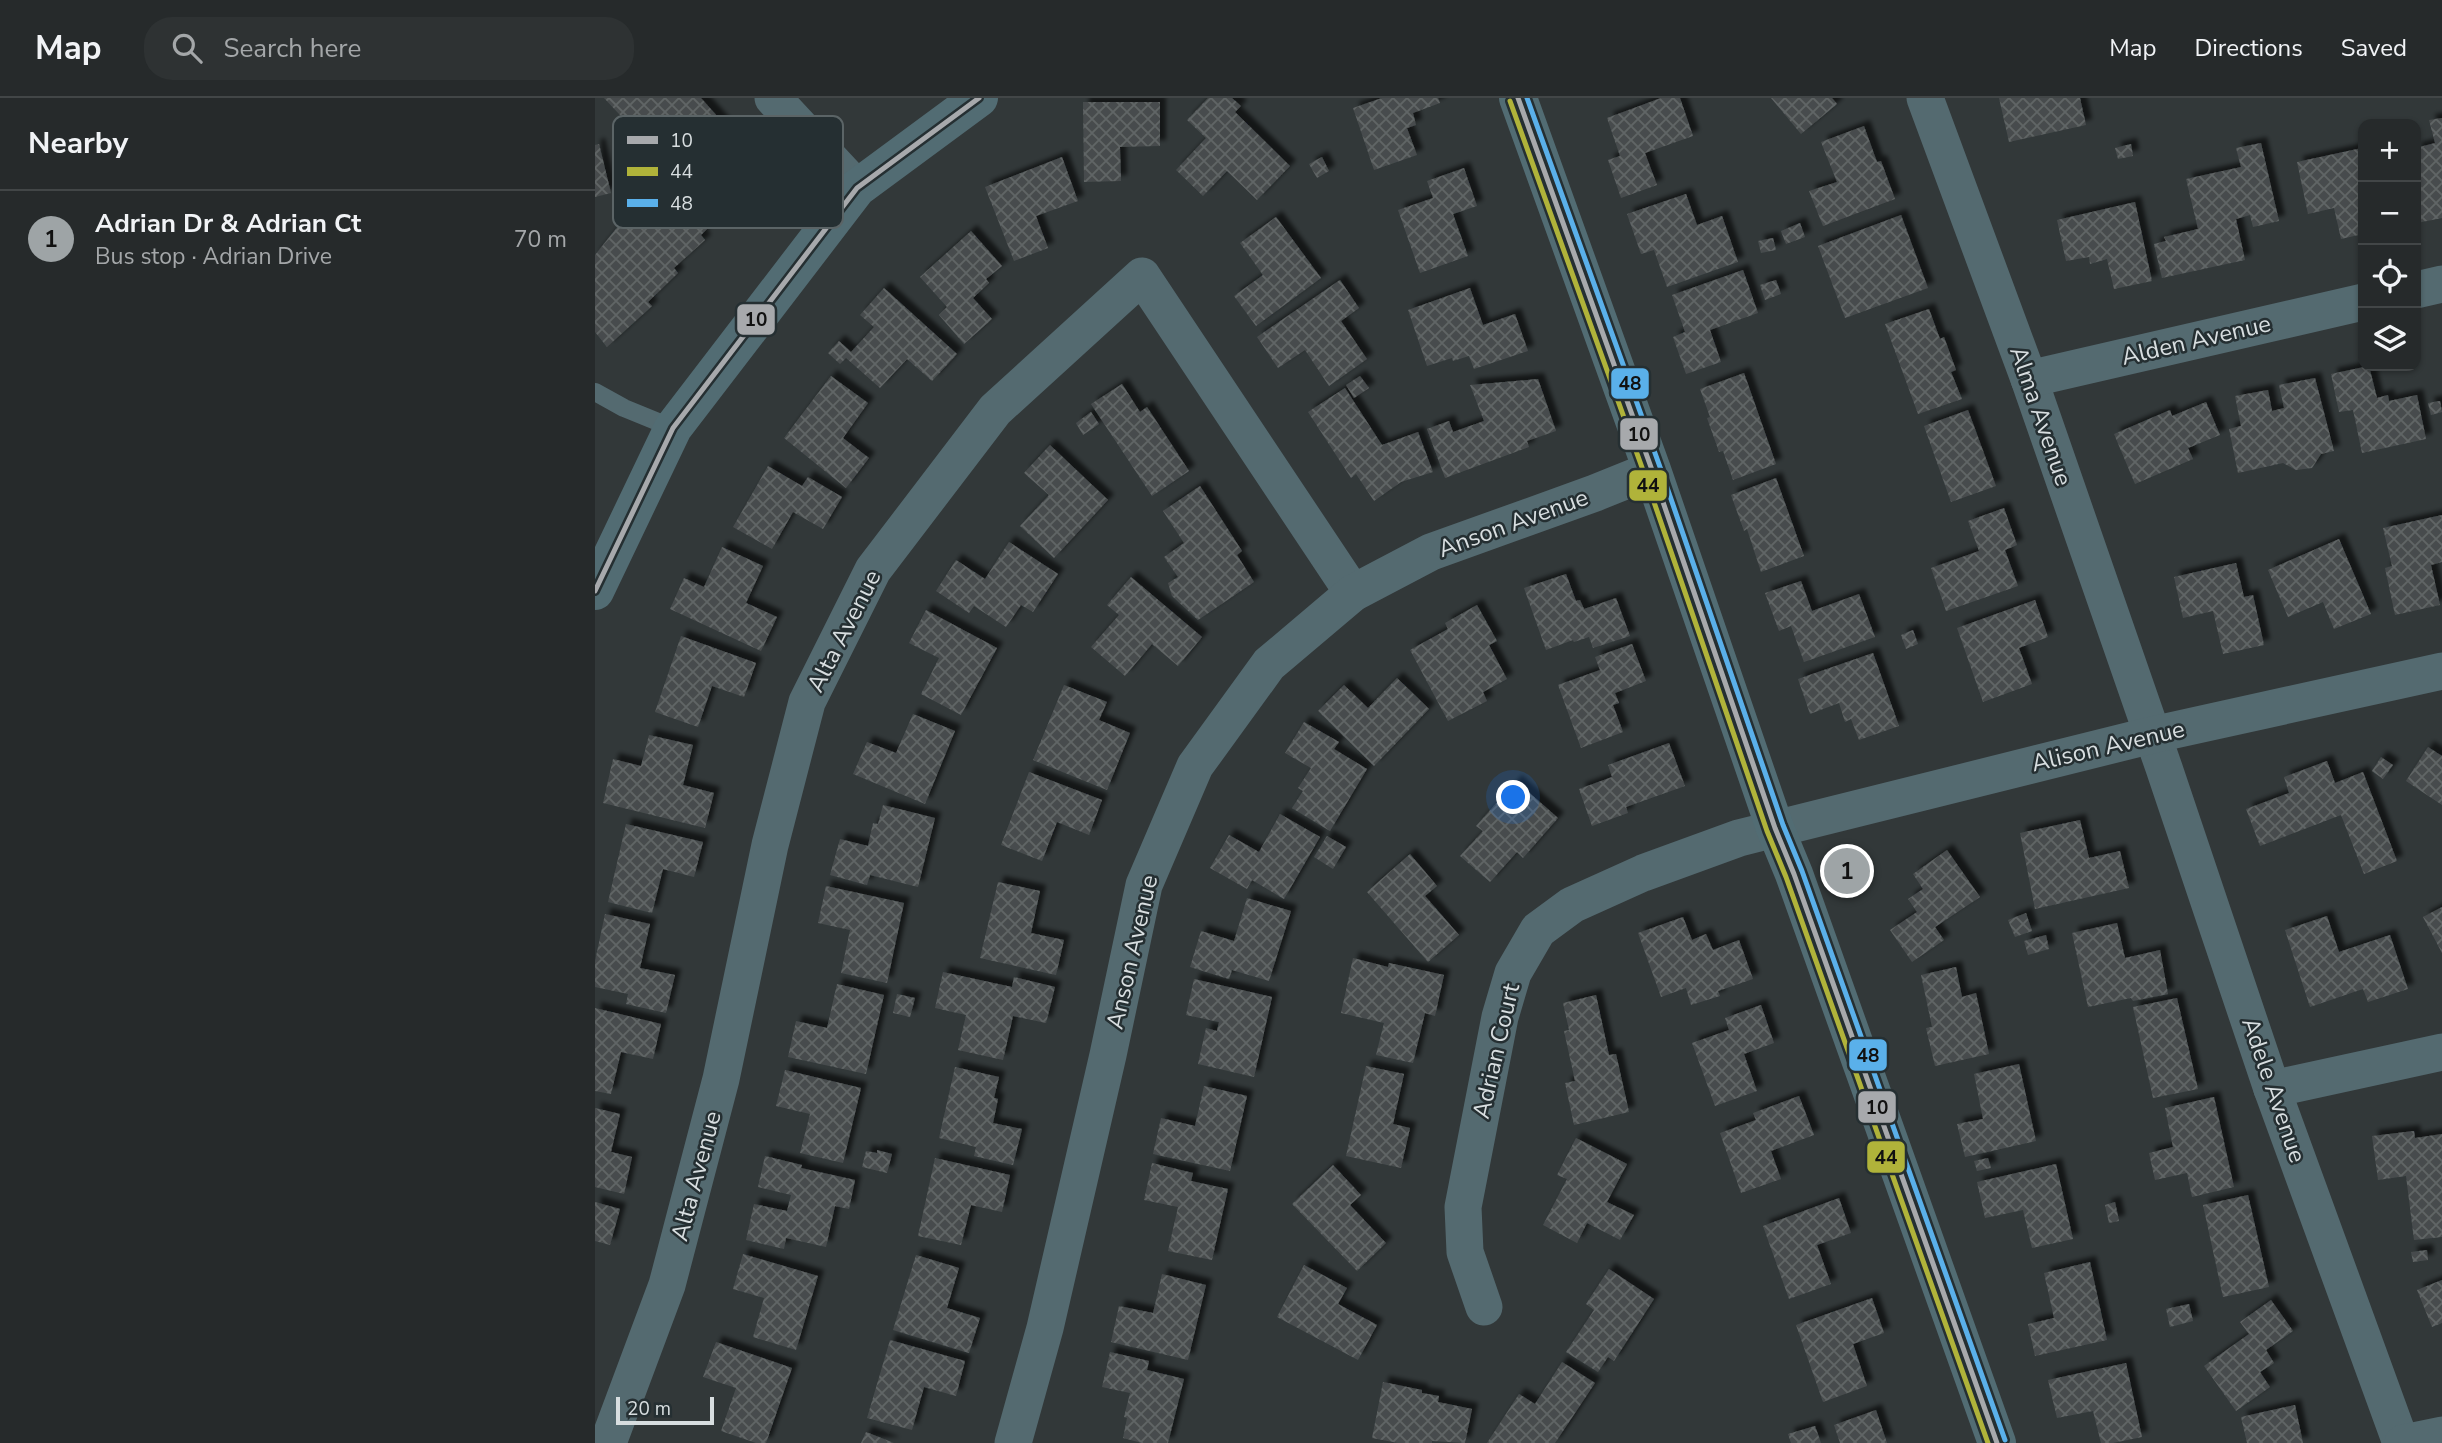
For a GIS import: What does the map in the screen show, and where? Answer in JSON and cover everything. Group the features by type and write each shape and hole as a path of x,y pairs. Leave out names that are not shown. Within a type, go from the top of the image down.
{"street":[{"path":"773,98 790,116"},
{"path":"843,206 857,188 979,98"},
{"path":"1518,98 1652,470 1775,828 1794,874 1997,1443"},
{"name":"Alma Avenue","path":"1925,98 2029,379 2153,735"},
{"path":"843,173 857,188"},
{"path":"595,591 673,428 826,228"},
{"name":"Alta Avenue","path":"608,1443 667,1285 721,1079 770,845 807,702 873,570 995,411 1142,276 1353,593"},
{"path":"2421,289 2442,284"},
{"name":"Alden Avenue","path":"2029,379 2358,303"},
{"name":"Anson Avenue","path":"1013,1443 1045,1328 1144,885 1195,766 1269,664 1353,593 1431,552 1652,470"},
{"name":"Alison Avenue","path":"1775,828 2153,735 2442,671"},
{"name":"Adele Avenue","path":"2153,735 2272,1089 2402,1443 2442,1435"},
{"name":"Adrian Court","path":"1484,1307 1465,1252 1463,1207 1500,1017 1513,973 1538,930 1572,905 1643,873 1722,842 1775,828"},
{"path":"2272,1089 2442,1052"}],"lane":[{"path":"595,392 673,428"}],"building":[{"path":"604,98 701,98 717,116 621,116"},
{"path":"1208,98 1232,98 1241,106 1235,112 1290,166 1257,200 1227,171 1203,196 1176,170 1206,138 1187,120"},
{"path":"1382,98 1438,98 1440,103 1413,113 1416,125 1407,128 1417,155 1374,170 1353,108"},
{"path":"1661,98 1680,98 1693,136 1645,153 1657,185 1621,198 1608,160 1620,156 1607,118"},
{"path":"1771,98 1832,98 1837,104 1801,134"},
{"path":"1999,98 2080,98 2086,125 2009,142"},
{"path":"1083,102 1160,102 1160,146 1120,147 1121,181 1084,182"},
{"path":"2442,118 2442,218 2421,222 2421,147 2435,143 2429,120"},
{"path":"1864,126 1877,162 1881,161 1895,199 1823,226 1809,191 1837,182 1821,142"},
{"path":"2261,143 2279,221 2253,227 2250,215 2236,219 2245,260 2162,278 2154,244 2166,241 2164,237 2198,229 2186,179 2241,167 2236,148"},
{"path":"599,144 611,193 595,197 595,145"},
{"path":"2131,144 2133,156 2118,159 2115,148"},
{"path":"2358,149 2358,235 2341,239 2334,208 2308,214 2297,162"},
{"path":"1062,157 1078,201 1036,216 1048,248 1014,261 985,187"},
{"path":"1322,157 1329,171 1317,178 1309,164"},
{"path":"1464,168 1477,206 1453,214 1468,256 1420,273 1398,210 1433,198 1427,181"},
{"path":"1686,194 1697,225 1722,216 1738,262 1667,287 1654,250 1641,254 1627,214"},
{"path":"2135,202 2152,281 2114,289 2107,259 2090,264 2089,257 2066,261 2057,220"},
{"path":"1901,215 1928,288 1845,318 1818,246"},
{"path":"1276,217 1321,278 1256,326 1234,296 1263,275 1240,243"},
{"path":"1800,223 1805,237 1786,244 1781,231"},
{"path":"617,228 708,228 701,235 705,240 674,268 678,273 648,302 652,306 607,347 595,332 595,255"},
{"path":"971,231 1002,266 986,279 989,283 973,298 992,319 964,344 939,315 947,307 920,277"},
{"path":"1773,238 1776,250 1761,253 1758,241"},
{"path":"1743,270 1758,313 1710,330 1721,362 1686,374 1673,337 1685,332 1672,295"},
{"path":"1340,280 1359,308 1341,321 1367,359 1329,386 1305,350 1278,368 1257,337"},
{"path":"1776,280 1781,294 1765,300 1760,285"},
{"path":"884,288 957,354 932,381 907,359 880,388 846,358 840,364 828,353 839,341 851,352 874,327 860,315"},
{"path":"1470,288 1483,325 1515,314 1528,351 1474,369 1469,356 1427,366 1408,310"},
{"path":"1929,309 1940,339 1944,337 1956,370 1951,372 1962,399 1918,414 1885,324"},
{"path":"2358,368 2358,371 2370,371 2377,398 2388,395 2389,401 2417,395 2426,439 2362,453 2353,410 2339,412 2331,374"},
{"path":"1744,373 1776,464 1733,480 1723,451 1719,452 1700,389"},
{"path":"831,376 868,403 843,438 869,458 846,488 784,438"},
{"path":"1360,376 1369,388 1354,398 1346,385"},
{"path":"2315,378 2334,451 2321,454 2312,468 2296,470 2283,463 2238,473 2229,429 2241,426 2235,396 2268,390 2272,411 2284,408 2279,385"},
{"path":"1538,379 1556,431 1527,441 1529,447 1445,478 1427,429 1449,421 1453,432 1484,421 1470,385"},
{"path":"1122,384 1140,412 1147,407 1189,471 1152,496 1091,404"},
{"path":"1345,388 1382,445 1418,432 1433,472 1401,482 1374,501 1356,474 1351,478 1308,412"},
{"path":"2440,401 2442,412 2431,415 2428,403"},
{"path":"2206,402 2220,435 2188,448 2193,459 2135,484 2114,434 2170,410 2172,416"},
{"path":"1968,410 1996,486 1951,502 1924,426"},
{"path":"1091,412 1099,424 1083,435 1076,423"},
{"path":"1050,445 1108,500 1054,558 1020,526 1049,495 1024,473"},
{"path":"768,466 802,486 808,477 842,497 823,529 793,512 772,549 733,527"},
{"path":"1776,478 1804,556 1761,572 1747,529 1744,531 1731,495"},
{"path":"1200,486 1242,551 1237,555 1254,582 1198,620 1172,596 1168,583 1178,577 1164,557 1184,543 1163,511"},
{"path":"2004,508 2017,545 2005,550 2018,586 1946,611 1931,568 1979,551 1968,521"},
{"path":"2442,515 2442,562 2431,565 2440,605 2395,615 2385,568 2392,566 2383,528"},
{"path":"2339,539 2371,614 2334,629 2323,602 2288,617 2268,570"},
{"path":"1009,542 1058,574 1033,612 1021,605 1006,627 974,606 969,613 936,591 956,560 985,579"},
{"path":"722,547 763,566 746,603 777,617 761,651 670,609 684,578 704,587"},
{"path":"2236,563 2244,597 2253,595 2264,645 2223,654 2213,611 2183,618 2174,577"},
{"path":"1566,574 1576,601 1580,600 1584,609 1616,598 1630,636 1593,648 1589,637 1546,650 1524,588"},
{"path":"1131,577 1202,637 1178,666 1152,644 1125,676 1091,647 1119,615 1107,605"},
{"path":"1801,581 1812,611 1859,594 1875,637 1804,662 1791,626 1779,631 1765,593"},
{"path":"2035,600 2048,637 2019,648 2032,684 1983,702 1957,628"},
{"path":"1477,605 1497,641 1489,645 1507,679 1483,692 1487,701 1448,721 1410,650 1448,629 1445,623"},
{"path":"926,610 997,648 961,715 921,694 939,658 909,643"},
{"path":"1913,630 1918,644 1906,649 1901,635"},
{"path":"681,636 756,663 744,697 712,686 698,727 655,712"},
{"path":"1632,644 1646,681 1615,693 1619,703 1613,705 1623,732 1581,748 1558,685 1600,670 1595,657"},
{"path":"1873,653 1899,726 1859,740 1851,719 1845,722 1839,703 1810,714 1798,679"},
{"path":"1397,678 1429,709 1374,766 1318,711 1344,685 1368,708"},
{"path":"1064,685 1107,702 1099,720 1130,733 1107,790 1033,760"},
{"path":"913,714 955,731 925,804 853,774 867,742 896,753"},
{"path":"1304,722 1339,742 1334,749 1367,769 1330,831 1292,808 1303,791 1298,788 1311,768 1285,753"},
{"path":"649,735 693,745 683,785 714,793 705,828 603,803 613,759 641,766"},
{"path":"1669,743 1685,786 1626,807 1628,813 1592,826 1579,789 1612,777 1608,765"},
{"path":"2428,747 2442,756 2442,805 2406,781"},
{"path":"2381,757 2393,765 2383,779 2372,771"},
{"path":"2327,761 2335,783 2363,772 2397,861 2364,874 2341,815 2260,846 2246,809 2289,793 2284,777"},
{"path":"1029,772 1102,800 1089,835 1057,822 1042,861 1001,845"},
{"path":"1516,781 1558,818 1523,858 1517,852 1490,882 1460,856 1483,831 1476,826"},
{"path":"883,805 935,818 918,887 870,875 867,885 830,875 840,839 868,846 873,823 878,824"},
{"path":"1280,814 1320,837 1284,899 1252,880 1247,889 1210,868 1229,835 1259,852"},
{"path":"2080,820 2089,858 2120,851 2129,888 2035,909 2020,833"},
{"path":"626,824 703,842 694,877 663,869 652,913 608,902"},
{"path":"1327,836 1346,847 1333,869 1314,857"},
{"path":"1947,850 1980,897 1935,927 1944,940 1912,962 1890,930 1917,912 1908,899 1923,889 1913,874"},
{"path":"1410,854 1437,886 1425,896 1459,935 1428,962 1367,892"},
{"path":"998,882 1040,891 1031,933 1064,940 1056,975 980,958"},
{"path":"826,886 904,903 887,983 841,973 850,930 818,923"},
{"path":"1247,898 1291,911 1269,981 1232,970 1229,979 1190,967 1201,931 1234,941"},
{"path":"2442,907 2442,953 2423,917"},
{"path":"2026,913 2032,931 2015,937 2008,920"},
{"path":"605,914 650,924 640,968 675,975 666,1013 626,1004 628,994 595,987 595,961"},
{"path":"2327,916 2339,952 2390,935 2408,989 2368,1002 2363,989 2310,1007 2285,930"},
{"path":"1683,917 1692,940 1706,934 1713,950 1739,940 1753,979 1718,991 1720,996 1691,1005 1686,988 1661,997 1638,933"},
{"path":"2117,923 2125,958 2160,950 2168,994 2088,1007 2072,933"},
{"path":"2046,935 2049,949 2028,955 2024,941"},
{"path":"1353,958 1388,967 1389,963 1444,975 1435,1016 1425,1013 1413,1063 1376,1055 1384,1023 1341,1013"},
{"path":"1956,967 1962,997 1976,993 1989,1054 1935,1066 1926,1028 1932,1027 1921,975"},
{"path":"943,972 1012,987 1014,977 1055,987 1046,1023 1013,1016 1003,1060 958,1050 966,1015 935,1008"},
{"path":"1194,979 1272,997 1254,1077 1198,1064 1206,1028 1217,1031 1219,1022 1186,1015"},
{"path":"837,984 884,995 866,1074 788,1057 796,1021 827,1028"},
{"path":"897,994 915,998 910,1017 893,1013"},
{"path":"1596,995 1609,1055 1616,1054 1629,1112 1574,1125 1565,1083 1575,1081 1564,1031 1569,1030 1563,1003"},
{"path":"2177,998 2198,1089 2153,1098 2133,1007"},
{"path":"1761,1005 1774,1043 1744,1054 1757,1091 1715,1106 1692,1043 1729,1030 1725,1018"},
{"path":"595,1008 661,1024 653,1059 621,1052 611,1094 595,1091"},
{"path":"2019,1064 2036,1141 1965,1157 1957,1124 1983,1119 1974,1074"},
{"path":"1366,1066 1404,1074 1393,1124 1410,1128 1401,1168 1346,1156"},
{"path":"955,1067 999,1077 994,1098 998,1099 993,1123 1022,1129 1013,1165 974,1156 976,1147 939,1138"},
{"path":"785,1070 861,1088 843,1163 800,1153 810,1114 776,1106"},
{"path":"1204,1086 1247,1096 1230,1171 1153,1154 1161,1118 1195,1126"},
{"path":"1799,1096 1814,1135 1771,1151 1781,1179 1741,1193 1720,1133 1756,1120 1753,1113"},
{"path":"2214,1097 2234,1187 2192,1197 2187,1173 2155,1180 2149,1153 2173,1147 2165,1108"},
{"path":"595,1108 620,1114 611,1152 632,1157 624,1194 595,1187"},
{"path":"2414,1131 2415,1138 2442,1134 2442,1237 2414,1240 2406,1176 2378,1180 2372,1136"},
{"path":"1576,1138 1627,1164 1607,1202 1634,1215 1620,1240 1587,1223 1577,1243 1543,1225 1567,1179 1557,1175"},
{"path":"877,1150 892,1154 887,1173 862,1167 866,1151 877,1153"},
{"path":"765,1156 802,1165 801,1168 855,1180 849,1209 835,1206 826,1247 786,1238 784,1249 746,1240 754,1204 787,1211 791,1195 758,1187"},
{"path":"935,1158 1010,1175 1002,1212 971,1205 961,1245 918,1236"},
{"path":"1988,1158 1991,1168 1977,1171 1974,1161"},
{"path":"1152,1163 1193,1173 1191,1181 1228,1189 1212,1260 1168,1251 1178,1207 1144,1200"},
{"path":"2056,1164 2073,1239 2032,1248 2023,1210 1985,1218 1977,1182"},
{"path":"1333,1165 1361,1195 1350,1205 1386,1243 1357,1271 1292,1204"},
{"path":"2248,1195 2269,1287 2223,1297 2203,1205"},
{"path":"1839,1198 1851,1233 1817,1245 1831,1284 1789,1299 1763,1226"},
{"path":"595,1202 620,1209 610,1245 595,1241"},
{"path":"2115,1202 2119,1221 2109,1223 2105,1205"},
{"path":"2427,1250 2428,1260 2413,1262 2411,1252"},
{"path":"743,1254 818,1276 796,1350 753,1337 764,1298 733,1289"},
{"path":"916,1255 959,1268 947,1308 980,1318 969,1353 893,1330"},
{"path":"2090,1262 2107,1340 2035,1356 2028,1324 2054,1318 2044,1273"},
{"path":"1304,1265 1347,1288 1338,1304 1377,1325 1358,1360 1277,1317"},
{"path":"1609,1269 1654,1299 1614,1361 1608,1357 1598,1372 1566,1352 1594,1310 1586,1304"},
{"path":"1162,1274 1206,1285 1188,1360 1111,1342 1119,1306 1153,1313"},
{"path":"2442,1280 2442,1323 2432,1327 2417,1290"},
{"path":"1872,1298 1884,1333 1853,1344 1867,1386 1823,1402 1796,1325"},
{"path":"2271,1300 2293,1331 2266,1350 2274,1363 2260,1372 2270,1387 2236,1411 2204,1366 2249,1334 2240,1322"},
{"path":"2189,1304 2193,1321 2170,1327 2166,1309"},
{"path":"890,1340 965,1361 956,1396 924,1387 912,1430 867,1418"},
{"path":"716,1342 792,1368 766,1443 756,1443 721,1431 736,1388 703,1377"},
{"path":"1110,1352 1149,1361 1147,1370 1184,1379 1168,1443 1142,1443 1123,1438 1127,1418 1124,1417 1130,1393 1102,1387"},
{"path":"1562,1362 1595,1383 1555,1443 1487,1443 1519,1394 1535,1404"},
{"path":"2126,1363 2142,1437 2101,1443 2093,1411 2057,1418 2048,1380"},
{"path":"1383,1382 1422,1390 1422,1393 1439,1396 1438,1402 1472,1409 1465,1443 1398,1443 1372,1438"},
{"path":"2295,1405 2303,1443 2247,1443 2241,1417"},
{"path":"1876,1410 1887,1443 1840,1443 1834,1425"},
{"path":"1815,1426 1821,1443 1791,1443 1788,1434"},
{"path":"866,1432 894,1443 861,1443"}],"transit line":[{"name":"10","path":"843,206 857,188 979,98"},
{"name":"10","path":"1518,98 1652,470 1775,828 1794,874 1997,1443"},
{"name":"48","path":"1527,98 1660,467 1783,825 1802,871 2005,1440"},
{"name":"44","path":"1510,101 1644,473 1767,831 1786,877 1988,1443"},
{"name":"10","path":"595,591 673,428 826,228"}],"place":[{"name":"Adrian Dr & Adrian Ct","path":"1847,871"}]}
